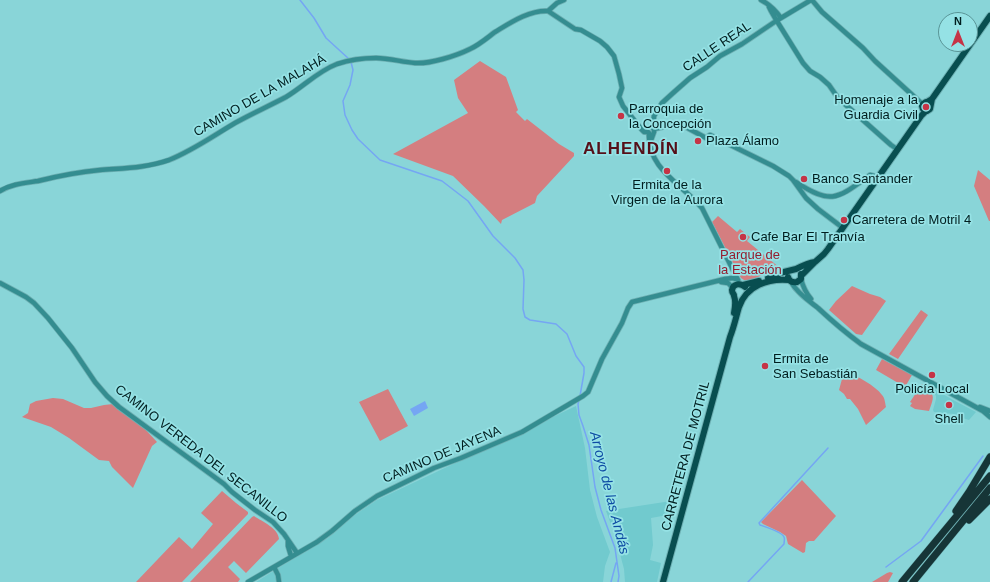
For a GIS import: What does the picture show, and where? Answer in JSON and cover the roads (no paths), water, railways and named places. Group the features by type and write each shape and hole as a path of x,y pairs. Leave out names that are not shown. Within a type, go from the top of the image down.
{"highway":[{"path":"928,549 937,534 969,492 990,457"},
{"path":"902,582 990,476"},
{"path":"913,582 990,488"},
{"path":"956,530 990,500"}],"main road":[{"path":"815,262 754,283 740,282 733,288 734,296 739,298 756,286 772,280 797,282 824,254 921,116 926,105 990,16"},
{"path":"792,270 800,272 801,278"},
{"path":"790,281 788,276 792,270"},
{"path":"740,282 746,288 745,295"},
{"name":"CARRETERA DE MOTRIL","path":"663,582 730,336 739,306 745,295"},
{"name":"CARRETERA DE MOTRIL","path":"730,336 729,332 734,311 734,296"}],"street":[{"path":"564,0 557,3 548,11 575,29 581,30 600,41 607,47 614,56 619,74 622,88 619,97 623,106 644,132 676,124 684,126 706,138 710,135 773,166 813,192 824,196 837,196 870,176 877,178"},
{"path":"762,0 774,9 781,18"},
{"path":"812,0 822,12 863,48 875,61 926,105"},
{"name":"CALLE REAL","path":"651,131 654,116 664,102 690,78 720,56 812,0"},
{"path":"770,7 776,21 803,63 810,71 829,85 838,98 897,149"},
{"name":"CAMINO DE LA MALAHÁ","path":"0,191 11,186 67,175 99,170 139,167 171,159 286,96 303,86 321,72 336,65 353,60 377,58 416,63 443,59 471,49 495,32 526,15 548,11"},
{"path":"651,131 648,140 651,152 658,164 668,177 702,208 740,282"},
{"path":"793,180 806,198 843,228"},
{"path":"717,281 731,278 740,282"},
{"path":"801,278 803,287 811,299 862,342 950,391 990,411"},
{"path":"717,281 728,283 733,288"},
{"name":"CAMINO DE JAYENA","path":"248,582 317,542 355,511 377,496 434,468 522,432 583,396 588,392 602,359 630,305 635,302 717,281"},
{"path":"790,281 809,301 852,338 982,411 990,417"},
{"name":"CAMINO VEREDA DEL SECANILLO","path":"0,283 34,303 72,348 95,382 119,407 273,522 297,553"},
{"name":"CAMINO VEREDA DEL SECANILLO","path":"288,541 291,556"},
{"path":"274,567 280,582"}],"waterway":[{"name":"Arroyo de las Andás","path":"300,0 314,18 326,38 349,59"},
{"name":"Arroyo de las Andás","path":"351,62 353,70 350,85 343,101 345,115 358,139 380,160 442,181 468,201 493,236 515,258 523,270 523,309 525,317 530,320 556,324 567,334 576,356 584,367 580,396"},
{"name":"Arroyo de las Andás","path":"579,400 579,415 589,445 595,487 601,510 615,548 619,576 618,582"},
{"path":"748,582 784,544 783,535 760,525 759,523 828,448"},
{"path":"886,567 921,541 983,456"},
{"path":"611,582 616,563"}],"place":[{"name":"Homenaje a la Guardia Civil","path":"926,107"},
{"name":"Parroquia de la Concepción","path":"621,116"},
{"name":"Plaza Álamo","path":"698,141"},
{"name":"Ermita de la Virgen de la Aurora","path":"667,171"},
{"name":"Banco Santander","path":"804,179"},
{"name":"Carretera de Motril 4","path":"844,220"},
{"name":"Cafe Bar El Tranvía","path":"743,237"},
{"name":"Ermita de San Sebastián","path":"765,366"},
{"name":"Policía Local","path":"932,375"},
{"name":"Shell","path":"949,405"}],"district":[{"name":"ALHENDÍN","path":"631,149"}],"park label":[{"name":"Parque de la Estación","path":"750,262"}]}
